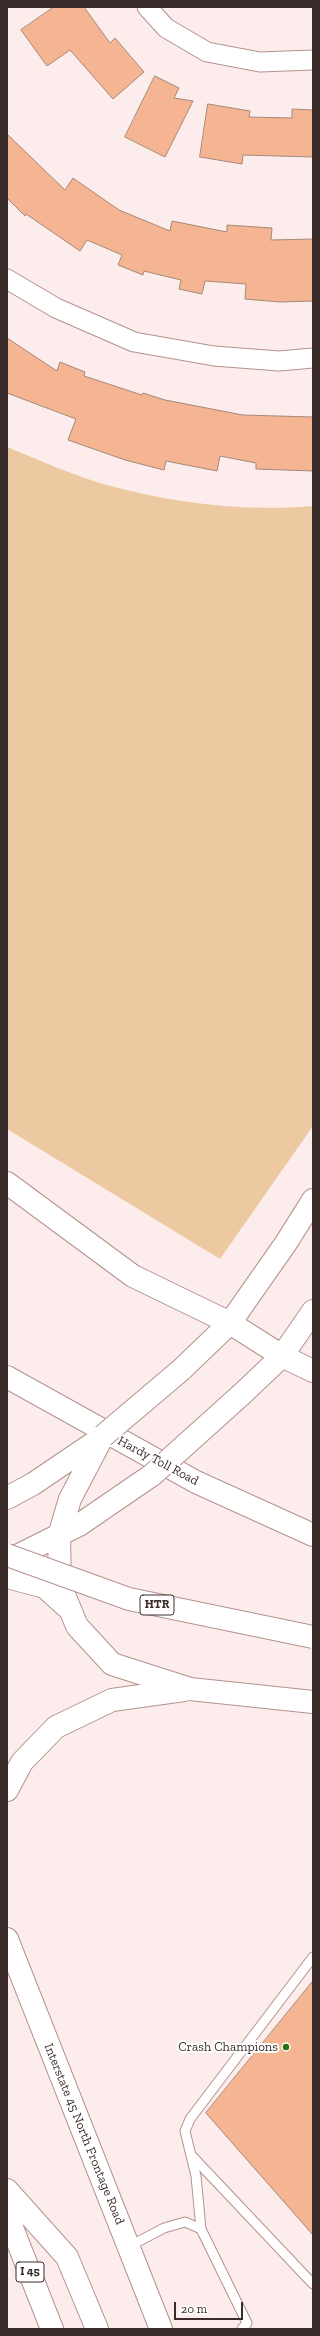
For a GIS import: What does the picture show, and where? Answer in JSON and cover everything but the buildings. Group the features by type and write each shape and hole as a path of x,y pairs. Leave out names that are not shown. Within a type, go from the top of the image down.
{"main road":[{"path":"7,1183 133,1276 230,1324 282,1356 313,1371"},
{"path":"7,1498 33,1484 103,1436 180,1370 230,1324 286,1243 313,1200"},
{"path":"7,1561 79,1525 152,1475 282,1356 313,1311"},
{"name":"Hardy Toll Road","path":"7,1377 196,1482 313,1535"},
{"path":"103,1436 70,1499 59,1536 60,1585 77,1626 112,1664 190,1689 313,1702"},
{"name":"HTR","path":"7,1555 129,1599 313,1637"},
{"path":"7,1577 45,1587 70,1609"},
{"path":"7,1790 22,1762 56,1727 112,1700 190,1689"},
{"name":"Interstate 45 North Frontage Road","path":"7,1939 161,2329"},
{"path":"7,2190 67,2257 97,2329"},
{"name":"I 45","path":"7,2215 52,2329"}],"street":[{"path":"147,7 166,28 207,52 260,62 313,60"},
{"path":"7,278 56,308 134,342 214,356 279,361 313,358"}],"lane":[{"path":"242,2329 247,2323 201,2230 196,2176 185,2131 190,2119 313,1957"},
{"path":"191,2155 313,2284"},
{"path":"128,2247 164,2228 185,2222 201,2230"}],"shaded area":[{"path":"7,447 91,480 129,491 181,501 234,507 287,508 313,506 313,1126 220,1259 7,1129"}],"place":[{"name":"Crash Champions","path":"286,2047"}]}
